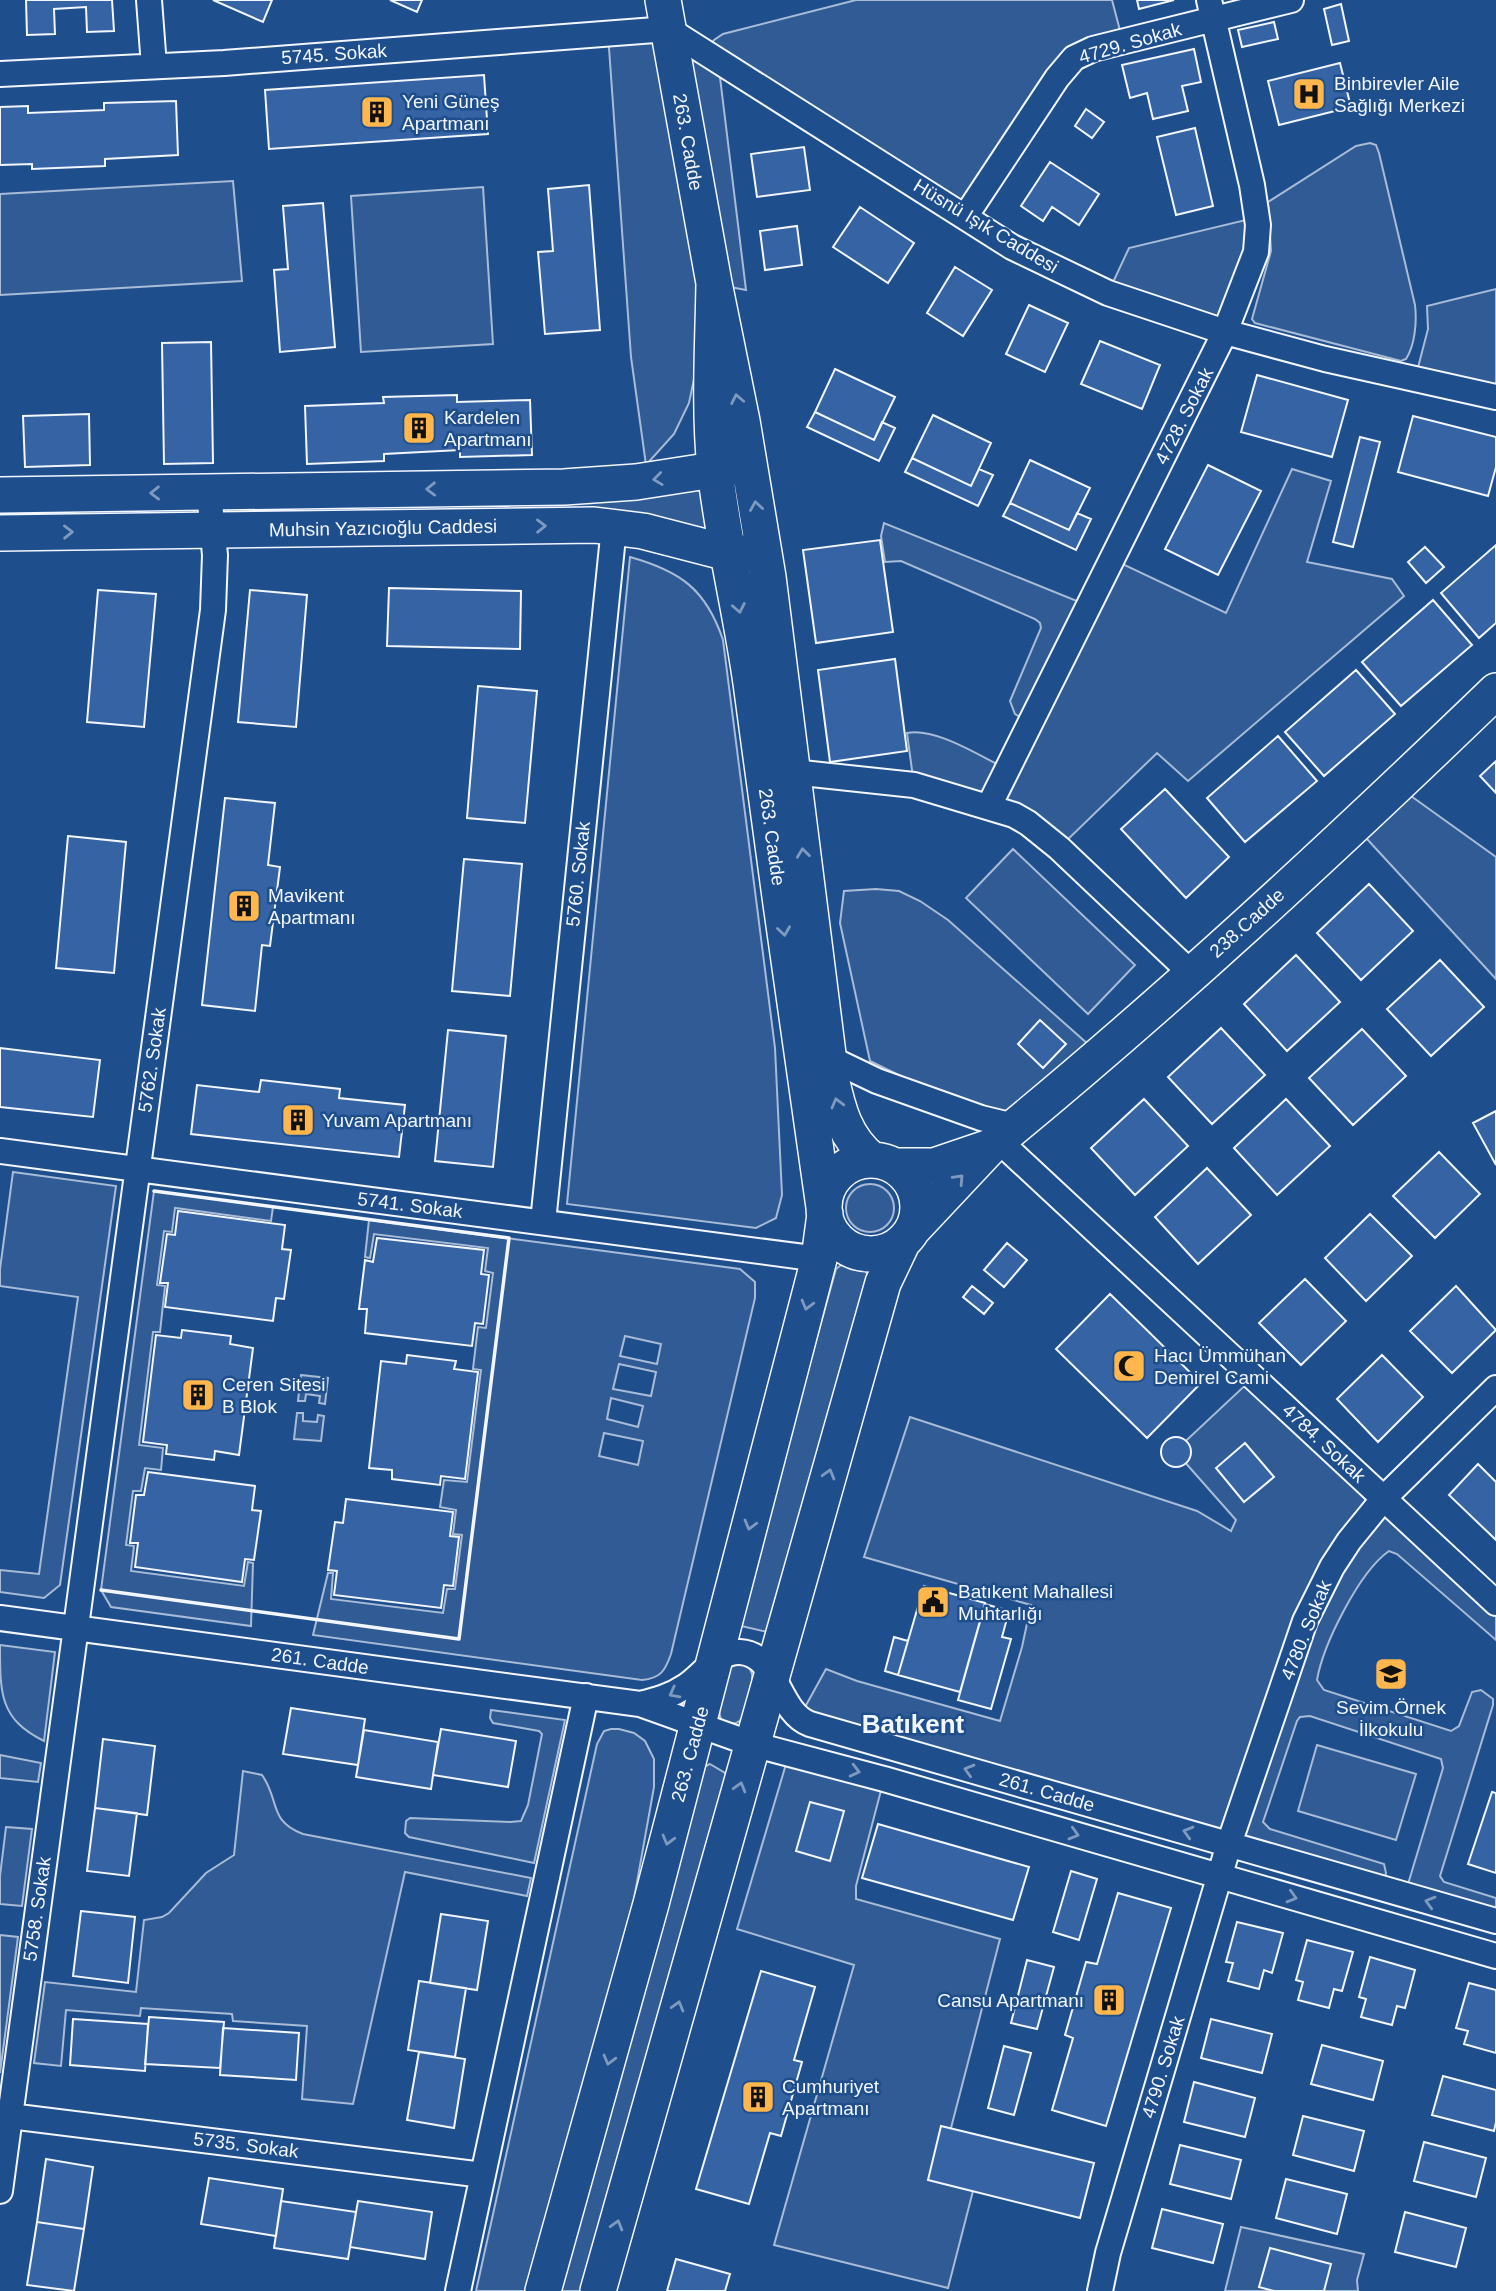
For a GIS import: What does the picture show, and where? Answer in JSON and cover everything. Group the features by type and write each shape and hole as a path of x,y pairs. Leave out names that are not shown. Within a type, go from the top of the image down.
{"main road":[{"name":"263. Cadde","path":"543,2291 615,2036 820,1259 825,1211 802,1063 746,644 715,469 712,395 714,283 666,15"},
{"path":"598,2291 883,1283 918,1213 918,1197 912,1182 859,1149 843,1122 837,1105 763,551 750,466 714,283"},
{"name":"Muhsin Yazıcıoğlu Caddesi","path":"0,495 564,487 647,481 750,466"},
{"name":"Muhsin Yazıcıoğlu Caddesi","path":"0,533 614,527 643,531 704,549 728,553 763,551"},
{"name":"238.Cadde","path":"908,1235 1001,1138 1192,974 1496,691"},
{"path":"908,1235 889,1250 873,1253 857,1252 844,1245 833,1234 825,1211 827,1192 834,1179 844,1168 857,1162 934,1166 1001,1138"}],"street":[{"path":"149,0 154,66"},
{"name":"4729. Sokak","path":"965,217 1073,58 1211,10 1291,0"},
{"name":"4728. Sokak","path":"989,806 1226,332 1256,252 1258,232 1252,185 1211,10"},
{"name":"5745. Sokak","path":"0,74 154,66 666,15"},
{"name":"Hüsnü Işık Caddesi","path":"666,15 1012,247 1096,288 1144,307 1325,359 1496,397"},
{"name":"5762. Sokak","path":"75,1628 213,610 215,568 209,492"},
{"name":"5760. Sokak","path":"543,1222 614,527"},
{"path":"793,772 914,785 1014,815 1042,833 1192,974"},
{"path":"829,1058 877,1081 981,1118 1001,1138"},
{"name":"4784. Sokak","path":"1001,1138 1496,1603"},
{"name":"5741. Sokak","path":"0,1151 820,1259"},
{"name":"4780. Sokak","path":"1228,1844 1305,1621 1332,1567 1349,1541 1384,1499 1496,1388"},
{"name":"261. Cadde","path":"0,1618 640,1704 752,1744 884,1779 1496,1956"},
{"name":"5758. Sokak","path":"0,2191 75,1628"},
{"name":"261. Cadde","path":"640,1704 675,1693 727,1654 750,1654 766,1667 791,1709 799,1718 810,1724 1496,1921"},
{"path":"458,2291 586,1696"},
{"name":"4790. Sokak","path":"1100,2291 1108,2253 1228,1844"},
{"name":"5735. Sokak","path":"10,2116 483,2175"}],"shaded area":[{"path":"856,0 1112,0 1123,42 1093,49 965,217 718,61 746,290 714,284 689,403 674,434 646,465 631,357 608,34 704,52 723,34"},
{"path":"1370,143 1376,145 1379,153 1415,305 1413,340 1406,359 1401,361 1255,323 1252,319 1271,251 1268,202 1356,146"},
{"path":"233,181 242,281 0,295 0,194"},
{"path":"483,187 493,344 361,352 351,196"},
{"path":"1258,217 1225,332 1108,293 1129,248"},
{"path":"1496,289 1496,397 1415,379 1428,329 1427,306"},
{"path":"1292,469 1331,481 1307,562 1392,579 1404,596 1188,781 1157,753 1059,848 1042,833 914,785 907,733 919,732 945,739 1007,769 1031,723 1015,714 1010,701 1041,628 1035,619 901,561 885,562 881,536 884,523 1089,606 1112,559 1226,613"},
{"path":"697,489 702,494 707,528 703,531 228,517 228,507"},
{"path":"194,508 194,517 0,520 0,510"},
{"path":"630,557 663,569 689,585 708,607 723,640 775,1048 782,1195 776,1218 756,1228 567,1204"},
{"path":"1397,786 1496,857 1496,979 1355,826"},
{"path":"1013,849 1135,965 1088,1014 966,898"},
{"path":"844,891 899,891 948,920 1089,1045 1001,1116 919,1085 870,1061 840,923"},
{"path":"13,1172 116,1186 60,1585 44,1598 0,1592 0,1570 39,1574 78,1297 0,1286"},
{"path":"870,1184 879,1185 887,1191 893,1199 893,1217 887,1225 879,1231 870,1232 861,1231 853,1225 847,1217 846,1208 847,1199 853,1191 861,1185"},
{"path":"154,1191 273,1207 271,1221 175,1208 172,1232 164,1231 157,1285 165,1286 160,1332 153,1332 139,1445 163,1448 161,1470 145,1468 141,1491 133,1491 126,1545 134,1546 131,1571 244,1586 248,1562 253,1563 251,1626 111,1607 101,1590"},
{"path":"369,1220 740,1269 755,1282 755,1298 671,1654 658,1675 642,1680 313,1635 328,1573 333,1573 331,1599 443,1613 447,1589 455,1589 462,1535 453,1534 456,1510 440,1507 444,1480 467,1482 481,1370 473,1369 478,1327 486,1328 493,1273 485,1271 488,1248 374,1234 370,1258 365,1257","holes":["625,1336 661,1344 657,1364 620,1356","619,1364 656,1372 651,1396 613,1389","611,1398 643,1406 638,1427 607,1419","604,1433 643,1441 638,1465 599,1456"]},
{"path":"845,1262 861,1264 869,1277 772,1633 737,1625 836,1269"},
{"path":"301,1375 328,1378 325,1404 319,1403 320,1396 306,1394 305,1401 298,1401"},
{"path":"1254,1377 1496,1603 1496,1640 1397,1554 1389,1551 1366,1575 1344,1610 1327,1648 1317,1680 1324,1690 1451,1731 1459,1726 1472,1692 1481,1690 1493,1699 1440,1876 1444,1882 1496,1898 1496,1921 1405,1894 1443,1768 1441,1759 1310,1716 1300,1717 1297,1721 1263,1822 1270,1829 1384,1864 1386,1873 1382,1888 799,1718 826,1669 857,1681 1000,1721 1022,1647 1031,1605 864,1557 910,1417 1197,1511 1231,1531 1236,1520 1175,1451"},
{"path":"297,1413 303,1413 303,1421 317,1422 318,1415 324,1416 321,1441 294,1439"},
{"path":"0,1645 55,1652 44,1741 19,1724 6,1704 2,1692"},
{"path":"740,1663 747,1664 752,1674 746,1707 738,1722 722,1722 719,1701 723,1687 731,1667"},
{"path":"491,1710 565,1720 534,1863 409,1837 405,1833 406,1821 410,1818 521,1821 528,1805 542,1734 539,1731 493,1723 490,1718"},
{"path":"611,1729 634,1733 645,1741 654,1759 654,1787 634,1899 528,2291 476,2291 597,1744 604,1731"},
{"path":"1317,1745 1416,1774 1396,1840 1298,1811"},
{"path":"789,1754 884,1779 856,1886 856,1899 1000,1939 937,2182 973,2191 948,2288 774,2245 854,1965 737,1929"},
{"path":"0,1755 41,1763 38,1782 0,1778"},
{"path":"710,1764 725,1773 727,1778 583,2291 556,2291 702,1768"},
{"path":"243,1771 262,1775 279,1816 292,1829 303,1834 531,1878 527,1896 405,1872 353,2104 302,2099 307,2026 233,2021 232,2014 141,2008 140,2016 66,2010 61,2066 34,2063 45,1982 136,1992 144,1920 169,1913 206,1873 234,1855"},
{"path":"6,1827 32,1829 22,1906 0,1904 0,1876"},
{"path":"0,1935 18,1937 0,2073"},
{"path":"1241,2227 1364,2254 1357,2280 1358,2291 1225,2291"}],"building":[{"path":"26,0 112,0 114,31 87,32 86,7 54,9 55,34 27,35"},
{"path":"213,0 272,0 263,22"},
{"path":"390,0 422,0 417,12"},
{"path":"1137,0 1174,0 1139,9"},
{"path":"1341,4 1349,41 1332,45 1324,9"},
{"path":"1274,22 1278,39 1242,47 1238,30"},
{"path":"1194,49 1201,82 1182,86 1188,111 1153,119 1147,93 1130,98 1122,65"},
{"name":"Binbirevler Aile Sağlığı Merkezi","path":"1340,63 1351,107 1279,125 1268,81"},
{"name":"Yeni Güneş Apartmanı","path":"484,75 488,134 269,149 265,90"},
{"path":"176,101 178,155 105,159 105,166 32,169 32,164 0,165 0,107 28,106 28,113 104,110 104,103"},
{"path":"1086,109 1104,122 1092,138 1075,126"},
{"path":"1195,128 1213,206 1176,215 1157,137"},
{"path":"804,147 810,190 757,197 751,154"},
{"path":"1050,162 1099,194 1079,225 1052,207 1043,221 1021,206"},
{"path":"589,185 600,330 545,334 538,252 553,251 548,189"},
{"path":"323,203 335,347 280,352 274,270 288,269 283,206"},
{"path":"860,207 914,243 888,283 833,247"},
{"path":"797,226 802,265 765,270 760,231"},
{"path":"955,267 992,290 963,336 927,313"},
{"path":"1029,305 1068,323 1045,372 1006,354"},
{"path":"1100,341 1160,365 1142,409 1081,384"},
{"path":"211,342 213,463 164,464 162,343"},
{"path":"835,369 895,397 874,440 815,412"},
{"path":"1257,375 1348,400 1332,457 1241,432"},
{"name":"Kardelen Apartmanı","path":"457,395 457,402 530,400 532,455 460,457 460,450 384,454 384,461 307,464 305,406 384,403 383,397"},
{"path":"815,412 874,440 882,422 895,428 879,461 807,427"},
{"path":"89,414 90,465 25,467 23,416"},
{"path":"933,415 991,443 971,486 912,458"},
{"path":"1413,416 1496,437 1496,467 1488,496 1398,472"},
{"path":"1360,437 1380,442 1353,547 1333,542"},
{"path":"912,458 971,486 979,469 993,475 978,506 905,472"},
{"path":"1030,460 1090,488 1069,530 1010,503"},
{"path":"1208,465 1261,491 1218,575 1165,549"},
{"path":"1010,503 1069,530 1077,513 1091,519 1076,550 1003,516"},
{"path":"880,540 893,632 816,643 803,550"},
{"path":"1496,545 1496,623 1479,638 1441,593"},
{"path":"1425,547 1444,567 1426,583 1408,562"},
{"path":"389,588 521,591 520,649 387,646"},
{"path":"98,590 156,594 144,727 87,722"},
{"path":"250,590 307,595 296,727 238,722"},
{"path":"1433,600 1472,645 1401,706 1362,662"},
{"path":"895,659 907,751 830,762 818,670"},
{"path":"1356,670 1395,714 1324,776 1285,732"},
{"path":"478,686 537,691 525,823 467,818"},
{"path":"1278,736 1317,781 1245,842 1207,798"},
{"path":"1496,761 1496,793 1480,776"},
{"path":"1165,789 1229,857 1186,898 1121,829"},
{"name":"Mavikent Apartmanı","path":"225,798 275,803 268,865 280,867 270,946 262,945 255,1011 202,1005"},
{"path":"68,836 126,842 114,973 56,968"},
{"path":"464,859 522,864 510,996 452,991"},
{"path":"1369,884 1413,931 1361,980 1317,933"},
{"path":"1296,955 1340,1002 1287,1051 1244,1004"},
{"path":"1440,960 1484,1007 1431,1056 1387,1009"},
{"path":"1040,1020 1066,1044 1043,1068 1018,1044"},
{"path":"1221,1028 1265,1075 1212,1124 1168,1077"},
{"path":"1362,1029 1406,1076 1353,1125 1309,1078"},
{"path":"448,1030 506,1036 493,1167 435,1161"},
{"path":"0,1048 100,1060 93,1117 0,1107"},
{"name":"Yuvam Apartmanı","path":"261,1080 340,1089 339,1098 405,1105 399,1157 191,1134 197,1085 259,1092"},
{"path":"1144,1099 1188,1146 1135,1195 1091,1148"},
{"path":"1286,1099 1330,1146 1277,1195 1234,1148"},
{"path":"1496,1111 1496,1165 1473,1123"},
{"path":"1439,1152 1480,1194 1435,1238 1393,1196"},
{"path":"1207,1168 1251,1215 1198,1264 1155,1217"},
{"path":"178,1211 285,1225 282,1249 291,1250 284,1299 276,1298 273,1321 165,1307 168,1283 160,1283 167,1234 175,1235"},
{"path":"1370,1214 1412,1256 1366,1301 1325,1258"},
{"path":"377,1238 484,1250 481,1274 489,1275 483,1324 475,1323 472,1346 365,1333 367,1309 359,1309 365,1260 373,1262"},
{"path":"1007,1243 1027,1260 1004,1287 984,1270"},
{"path":"1305,1279 1346,1321 1301,1365 1259,1323"},
{"path":"972,1286 993,1303 984,1314 963,1297"},
{"path":"1456,1286 1496,1330 1452,1373 1410,1331"},
{"name":"Hacı Ümmühan Demirel Cami","path":"1110,1294 1201,1383 1147,1438 1056,1349"},
{"name":"Ceren Sitesi B Blok","path":"182,1330 231,1336 230,1344 253,1348 239,1455 215,1451 214,1460 166,1454 167,1445 143,1442 156,1335 181,1338"},
{"path":"407,1355 456,1361 454,1369 478,1372 465,1479 441,1476 440,1485 392,1479 392,1470 369,1468 381,1361 406,1364"},
{"path":"1382,1355 1423,1397 1378,1442 1337,1399"},
{"path":"1176,1437 1186,1442 1191,1452 1186,1462 1176,1467 1166,1462 1161,1452 1166,1442"},
{"path":"1245,1443 1274,1477 1244,1502 1216,1468"},
{"path":"1478,1464 1496,1482 1496,1540 1449,1495"},
{"path":"148,1472 255,1486 252,1510 261,1511 254,1560 245,1559 242,1582 135,1567 138,1543 130,1543 136,1495 144,1495"},
{"path":"346,1499 453,1512 450,1536 459,1537 453,1586 444,1585 441,1608 334,1595 337,1571 328,1570 335,1522 343,1523"},
{"path":"924,1586 985,1603 960,1692 898,1675"},
{"path":"985,1604 1009,1611 1002,1637 1011,1639 991,1709 958,1700"},
{"path":"894,1637 908,1641 898,1675 885,1671"},
{"path":"291,1708 365,1719 358,1765 283,1754"},
{"path":"441,1729 516,1741 508,1787 433,1775"},
{"path":"364,1730 438,1742 431,1789 356,1777"},
{"path":"103,1739 155,1746 147,1815 95,1808"},
{"path":"1492,1792 1496,1793 1496,1873 1468,1864"},
{"path":"810,1802 844,1811 830,1861 796,1851"},
{"path":"95,1808 137,1813 129,1876 87,1871"},
{"path":"878,1824 1029,1867 1013,1920 862,1878"},
{"path":"1071,1871 1097,1879 1079,1940 1053,1932"},
{"name":"Cansu Apartmanı","path":"1118,1893 1171,1908 1106,2126 1052,2110 1073,2038 1065,2035 1086,1962 1097,1964"},
{"path":"81,1911 135,1917 128,1983 73,1976"},
{"path":"441,1914 488,1921 477,1990 430,1983"},
{"path":"1237,1922 1283,1933 1272,1973 1264,1970 1259,1989 1228,1981 1233,1963 1226,1962"},
{"path":"1307,1940 1353,1952 1342,1991 1334,1989 1329,2008 1298,2000 1303,1982 1296,1980"},
{"path":"1370,1957 1415,1970 1405,2008 1397,2006 1392,2025 1361,2017 1366,1999 1359,1997"},
{"path":"1027,1960 1054,1967 1037,2029 1011,2023"},
{"name":"Cumhuriyet Apartmanı","path":"761,1971 815,1987 794,2060 802,2062 781,2136 770,2133 749,2204 696,2189"},
{"path":"419,1981 466,1988 455,2057 408,2050"},
{"path":"1469,1983 1496,1990 1496,2053 1464,2044 1468,2031 1456,2028"},
{"path":"149,2017 224,2022 220,2068 145,2064"},
{"path":"73,2019 148,2024 145,2071 70,2065"},
{"path":"1211,2019 1272,2034 1262,2073 1201,2058"},
{"path":"223,2028 299,2033 296,2080 220,2075"},
{"path":"1322,2045 1383,2061 1373,2100 1311,2084"},
{"path":"1004,2046 1031,2053 1014,2115 988,2108"},
{"path":"419,2052 465,2059 454,2128 407,2120"},
{"path":"1443,2076 1496,2090 1494,2131 1432,2115"},
{"path":"1194,2082 1255,2098 1245,2137 1184,2122"},
{"path":"1303,2116 1364,2131 1354,2171 1293,2155"},
{"path":"941,2126 1094,2163 1080,2218 928,2180"},
{"path":"1424,2142 1486,2158 1476,2197 1414,2181"},
{"path":"1180,2145 1241,2160 1231,2199 1170,2184"},
{"path":"46,2159 93,2167 84,2229 37,2222"},
{"path":"209,2178 283,2189 276,2236 201,2224"},
{"path":"1286,2179 1347,2194 1337,2234 1276,2218"},
{"path":"281,2201 356,2212 348,2259 274,2248"},
{"path":"358,2201 432,2212 425,2259 350,2247"},
{"path":"1162,2209 1223,2224 1213,2263 1152,2248"},
{"path":"1405,2212 1466,2228 1456,2267 1395,2252"},
{"path":"37,2222 84,2229 74,2291 27,2285"},
{"path":"1270,2248 1331,2264 1324,2291 1274,2291 1259,2287"},
{"path":"676,2259 730,2274 725,2291 667,2291"}],"wall":[{"path":"101,1590 459,1639 509,1238 154,1191"}],"place":[{"name":"Binbirevler Aile Sağlığı Merkezi","path":"1309,94"},
{"name":"Yeni Güneş Apartmanı","path":"377,112"},
{"name":"Kardelen Apartmanı","path":"419,428"},
{"name":"Mavikent Apartmanı","path":"244,906"},
{"name":"Yuvam Apartmanı","path":"298,1120"},
{"name":"Hacı Ümmühan Demirel Cami","path":"1129,1366"},
{"name":"Ceren Sitesi B Blok","path":"198,1395"},
{"name":"Batıkent Mahallesi Muhtarlığı","path":"933,1602"},
{"name":"Sevim Örnek İlkokulu","path":"1391,1674"},
{"name":"Cansu Apartmanı","path":"1109,2000"},
{"name":"Cumhuriyet Apartmanı","path":"758,2097"}],"district":[{"name":"Batıkent","path":"913,1724"}]}
